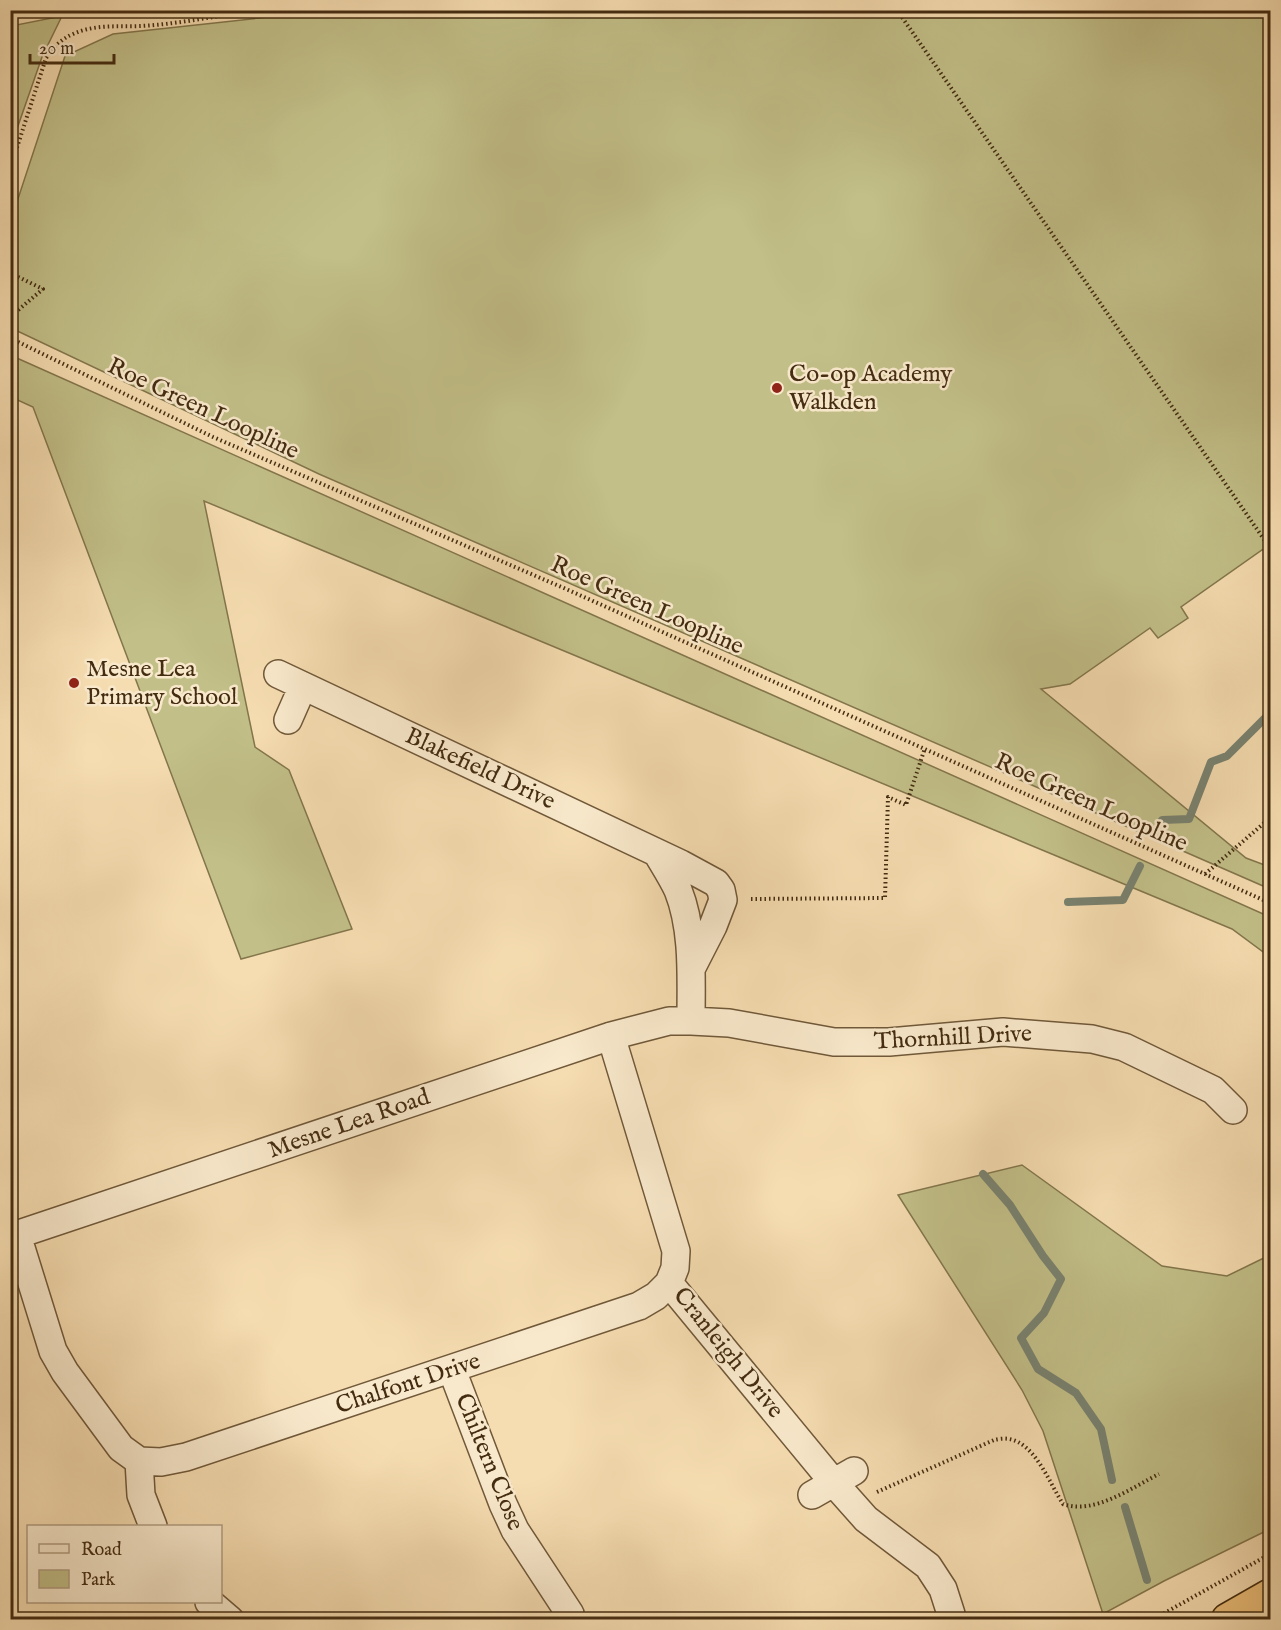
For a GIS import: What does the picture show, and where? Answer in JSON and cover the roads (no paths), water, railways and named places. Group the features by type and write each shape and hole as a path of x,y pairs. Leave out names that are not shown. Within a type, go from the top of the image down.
{"highway":[{"path":"1228,1620 1270,1596"}],"street":[{"name":"Blakefield Drive","path":"278,674 716,883 721,890 723,900 713,926 691,969"},
{"path":"288,720 303,686"},
{"path":"657,853 678,891 687,927 691,969 691,1021"},
{"name":"Mesne Lea Road","path":"14,1236 610,1036 669,1021 691,1021"},
{"name":"Thornhill Drive","path":"691,1021 729,1023 834,1042 890,1042 1003,1032 1092,1039 1124,1047 1213,1090 1233,1110"},
{"name":"Cranleigh Drive","path":"610,1036 676,1251 675,1268 669,1283 833,1483 867,1519 927,1566 943,1590 951,1620"},
{"path":"14,1236 53,1351 65,1372 121,1448 139,1461 141,1495 152,1525"},
{"name":"Chalfont Drive","path":"139,1461 161,1462 186,1457 452,1370 639,1306 656,1296 669,1283"},
{"name":"Chiltern Close","path":"452,1370 515,1530 572,1613"},
{"path":"210,1603 230,1620"}],"waterway":[{"path":"1157,832 1162,820 1189,819 1211,762 1227,756 1270,713"},
{"path":"1068,902 1123,900 1140,866"},
{"path":"983,1174 1010,1205 1061,1279 1044,1313 1021,1338 1038,1369 1076,1393 1101,1429 1112,1480"},
{"path":"1125,1507 1147,1580"}],"place":[{"name":"Co-op Academy Walkden","path":"777,388"},
{"name":"Mesne Lea Primary School","path":"74,683"}]}
